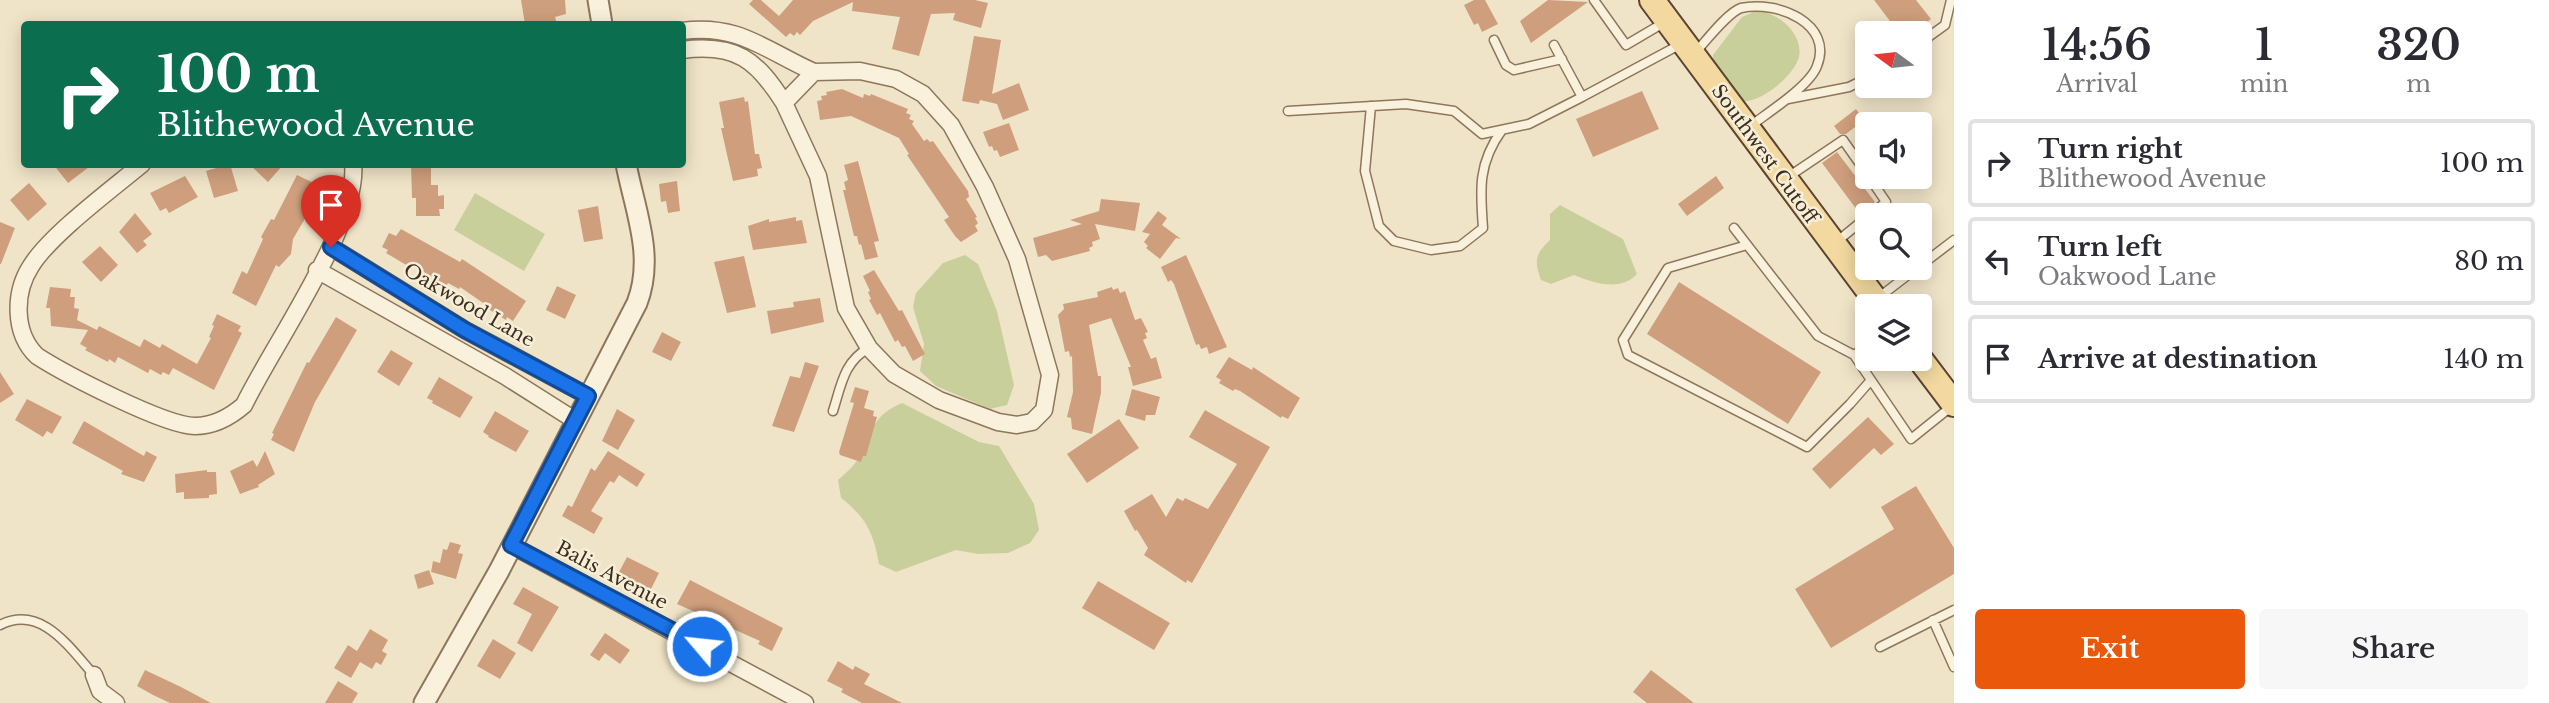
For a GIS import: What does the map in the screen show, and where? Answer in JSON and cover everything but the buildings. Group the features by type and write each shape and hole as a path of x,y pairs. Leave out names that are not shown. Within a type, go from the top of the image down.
{"main road":[{"name":"Southwest Cutoff","path":"1652,0 1870,294"},
{"path":"1929,371 1954,404"}],"street":[{"path":"598,0 602,21"},
{"path":"686,31 729,31 766,46 814,72 860,71 896,79 923,94 951,125 985,187 1017,259 1050,375 1044,410 1032,422 998,422 916,388 894,374 869,348 846,308 818,176 784,103 764,74 747,59 713,48 686,50"},
{"path":"784,103 814,72"},
{"path":"137,168 49,244 25,276 19,305 23,333 32,351 47,363 163,418 191,426 219,422 244,405 331,247 353,187 352,168"},
{"path":"431,701 635,309 644,280 646,256 627,168"},
{"name":"Oakwood Lane","path":"331,247 465,330 588,396"},
{"path":"317,270 505,376 576,421"},
{"name":"Balis Avenue","path":"511,545 805,703"},
{"path":"94,675 100,691 116,703"}],"lane":[{"path":"1594,0 1626,45 1668,21"},
{"path":"1932,34 1945,25 1951,0"},
{"path":"1288,111 1406,104 1454,111 1482,134 1529,124 1688,49 1740,8 1760,5 1792,12 1813,26 1821,45 1817,68 1788,99 1746,129"},
{"path":"1494,40 1506,65 1514,70 1562,59"},
{"path":"1554,46 1582,97"},
{"path":"1788,99 1855,84"},
{"path":"1371,106 1364,171 1379,226 1394,241 1431,250 1460,246 1483,228 1480,184 1489,149 1502,130"},
{"path":"1784,179 1843,140 1855,157"},
{"path":"1833,245 1855,227"},
{"path":"1734,228 1818,336 1854,355 1911,439 1954,404"},
{"path":"1932,256 1954,240"},
{"path":"1747,244 1668,268 1623,340 1628,355 1807,447 1871,380"},
{"path":"1887,294 1903,280"},
{"path":"833,411 848,365 856,355 869,348"},
{"path":"1880,648 1954,610"},
{"path":"0,625 14,618 29,618 65,642 94,675"},
{"path":"1933,620 1954,667"}],"green space":[{"path":"1756,11 1772,15 1787,25 1797,40 1799,57 1791,72 1775,87 1758,98 1742,101 1713,62 1713,55 1742,17"},
{"path":"475,193 545,234 524,271 454,230"},
{"path":"1560,205 1623,239 1637,274 1630,280 1615,284 1598,283 1574,275 1551,284 1541,280 1537,258 1550,240 1550,214"},
{"path":"965,255 978,264 997,311 1014,385 1007,405 990,409 936,386 920,371 924,344 913,307 916,293 943,263"},
{"path":"902,403 979,442 999,446 1034,504 1039,530 1030,543 1008,553 978,554 956,550 896,572 879,564 867,527 857,512 841,498 838,480 858,459 878,419"}],"route":[{"path":"331,247 465,330 588,396 511,545 702,646"}]}
